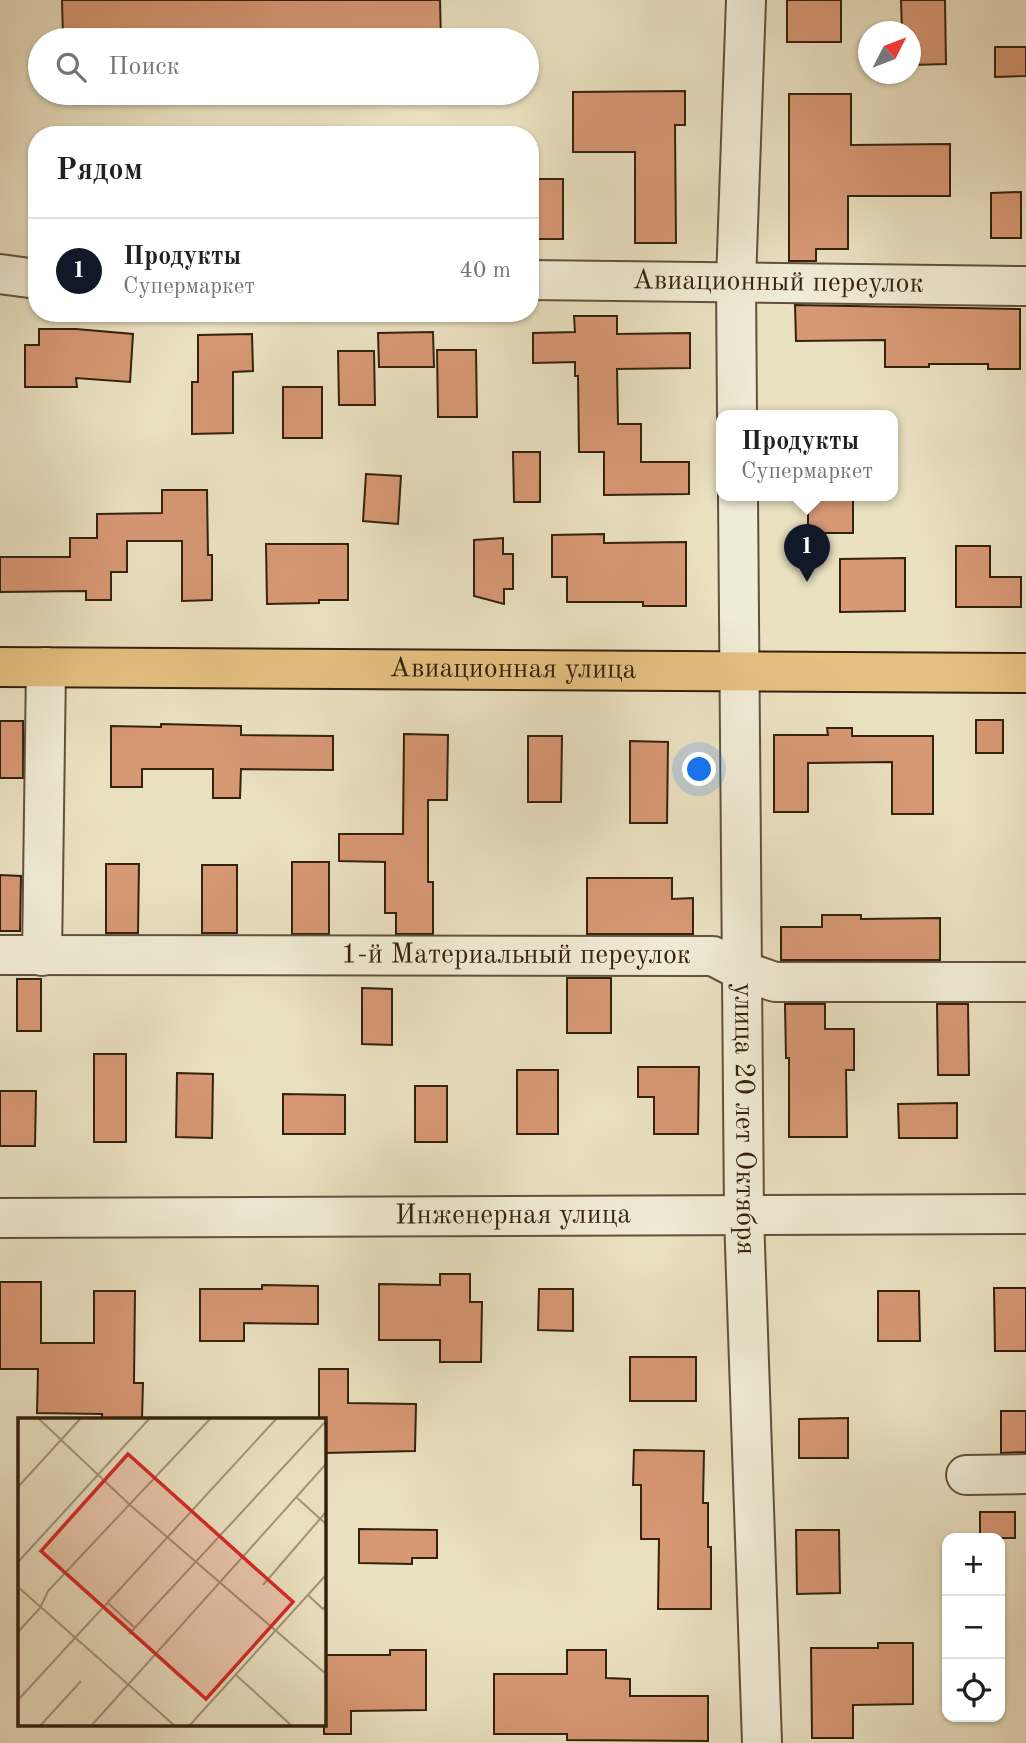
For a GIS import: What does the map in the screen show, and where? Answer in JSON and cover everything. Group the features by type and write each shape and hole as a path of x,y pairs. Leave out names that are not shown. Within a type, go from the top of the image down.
{"main road":[{"name":"Авиационная улица","path":"0,667 1026,673"}],"street":[{"path":"737,410 736,281 746,0"},
{"path":"0,274 28,278"},
{"name":"Авиационный переулок","path":"539,280 1026,286"},
{"name":"улица 20 лет Октября","path":"738,501 744,1216 762,1743"},
{"path":"43,956 46,667"},
{"name":"1-й Материальный переулок","path":"0,955 713,956 740,970 775,982 1026,982"},
{"name":"Инженерная улица","path":"0,1218 1026,1214"},
{"path":"966,1475 1026,1474"}],"building":[{"path":"62,0 440,0 441,28 63,28"},
{"path":"787,0 841,0 841,42 787,42"},
{"path":"901,0 945,0 946,64 921,65 921,21 902,21"},
{"path":"995,47 1026,47 1026,76 995,77"},
{"path":"685,91 685,125 675,125 676,243 635,243 635,152 573,152 573,92"},
{"path":"789,94 851,94 851,145 950,144 950,196 848,196 848,249 816,249 816,261 789,261"},
{"path":"539,179 563,179 563,239 539,239"},
{"path":"1021,192 1021,238 991,238 991,193"},
{"path":"795,305 1020,309 1020,369 988,369 988,364 885,367 885,340 796,341"},
{"path":"574,316 617,316 617,334 690,333 690,368 617,369 618,424 641,424 641,462 689,462 689,494 604,495 604,452 579,452 578,376 575,376 575,362 533,363 533,333 575,332"},
{"path":"39,329 133,334 130,382 76,378 77,387 25,387 25,345 39,345"},
{"path":"433,332 434,367 379,367 378,333"},
{"path":"252,334 253,371 233,372 233,433 192,434 192,382 198,382 198,335"},
{"path":"437,350 476,350 477,417 438,417"},
{"path":"338,351 374,351 375,405 339,405"},
{"path":"283,387 322,387 322,438 283,438"},
{"path":"513,452 540,452 540,502 514,502"},
{"path":"366,474 401,476 398,524 363,521"},
{"path":"162,490 207,490 212,600 182,601 182,541 127,541 127,572 111,572 111,600 86,600 86,591 0,592 0,557 70,557 70,538 97,538 97,514 162,513"},
{"path":"808,501 853,501 853,533 808,533"},
{"path":"604,534 604,543 686,542 686,606 643,606 643,602 567,602 567,577 552,577 552,535"},
{"path":"503,538 503,554 513,554 513,589 504,589 504,604 474,596 474,540"},
{"path":"266,544 348,544 348,600 267,604"},
{"path":"956,546 990,546 990,577 1021,577 1021,607 956,607"},
{"path":"905,558 905,611 840,612 840,559"},
{"path":"976,720 1003,720 1003,753 976,753"},
{"path":"0,721 23,721 23,778 0,778"},
{"path":"161,724 241,726 241,735 333,736 333,770 241,769 240,798 213,798 213,769 142,769 142,787 111,787 111,726 161,727"},
{"path":"827,728 852,728 852,736 933,736 933,814 892,814 892,762 808,763 808,812 774,812 774,735 828,735"},
{"path":"404,734 448,735 447,800 428,800 428,882 433,882 433,934 396,934 396,913 385,913 385,862 339,861 339,834 403,834"},
{"path":"528,736 562,736 561,802 528,802"},
{"path":"630,741 668,742 667,823 630,823"},
{"path":"292,862 329,862 329,934 292,934"},
{"path":"106,864 139,864 138,933 106,933"},
{"path":"202,865 237,865 237,933 202,933"},
{"path":"0,875 21,876 20,931 0,931"},
{"path":"587,878 672,878 672,899 693,898 693,934 587,934"},
{"path":"822,915 861,915 861,919 940,918 940,960 781,960 781,927 822,927"},
{"path":"567,978 611,978 611,1033 567,1033"},
{"path":"17,979 41,979 41,1031 17,1031"},
{"path":"362,988 392,989 392,1045 362,1044"},
{"path":"785,1004 825,1004 825,1029 854,1029 854,1070 846,1070 847,1137 789,1137 789,1058 786,1058"},
{"path":"937,1004 968,1004 969,1075 938,1075"},
{"path":"94,1054 126,1054 126,1142 94,1142"},
{"path":"638,1067 699,1067 698,1134 654,1134 654,1097 638,1097"},
{"path":"517,1070 558,1070 558,1134 517,1134"},
{"path":"177,1073 213,1074 212,1138 176,1137"},
{"path":"415,1086 447,1086 447,1142 415,1142"},
{"path":"0,1091 36,1091 35,1146 0,1146"},
{"path":"283,1094 345,1095 345,1134 283,1134"},
{"path":"957,1103 957,1138 899,1138 898,1104"},
{"path":"440,1274 470,1274 470,1302 482,1302 481,1362 440,1362 440,1340 379,1340 379,1284 440,1285"},
{"path":"0,1282 41,1282 41,1343 94,1343 94,1291 135,1291 134,1383 143,1383 142,1418 37,1413 38,1369 0,1369"},
{"path":"262,1285 318,1286 318,1324 244,1323 244,1341 200,1341 200,1289 262,1289"},
{"path":"994,1288 1026,1288 1026,1351 995,1351"},
{"path":"539,1289 573,1289 573,1331 538,1330"},
{"path":"878,1291 919,1291 920,1341 878,1341"},
{"path":"630,1357 696,1357 696,1401 630,1401"},
{"path":"319,1369 348,1369 348,1403 416,1404 415,1451 326,1453 326,1418 319,1418"},
{"path":"1001,1411 1026,1411 1026,1452 1001,1453"},
{"path":"848,1418 848,1458 799,1458 799,1419"},
{"path":"634,1450 704,1451 703,1503 708,1503 711,1609 658,1609 659,1539 641,1539 641,1485 633,1485"},
{"path":"980,1512 1015,1512 1015,1538 1005,1538 1005,1533 980,1533"},
{"path":"359,1529 437,1530 437,1558 412,1558 412,1564 359,1563"},
{"path":"796,1530 839,1530 840,1593 797,1594"},
{"path":"878,1643 913,1643 913,1704 853,1705 853,1738 812,1738 811,1648 878,1648"},
{"path":"390,1650 426,1650 426,1710 351,1711 351,1734 324,1734 326,1655 390,1655"},
{"path":"567,1650 606,1650 606,1678 630,1679 630,1696 708,1696 708,1741 567,1740 567,1734 494,1734 494,1674 567,1674"}],"place":[{"name":"Продукты","path":"807,582"}]}
